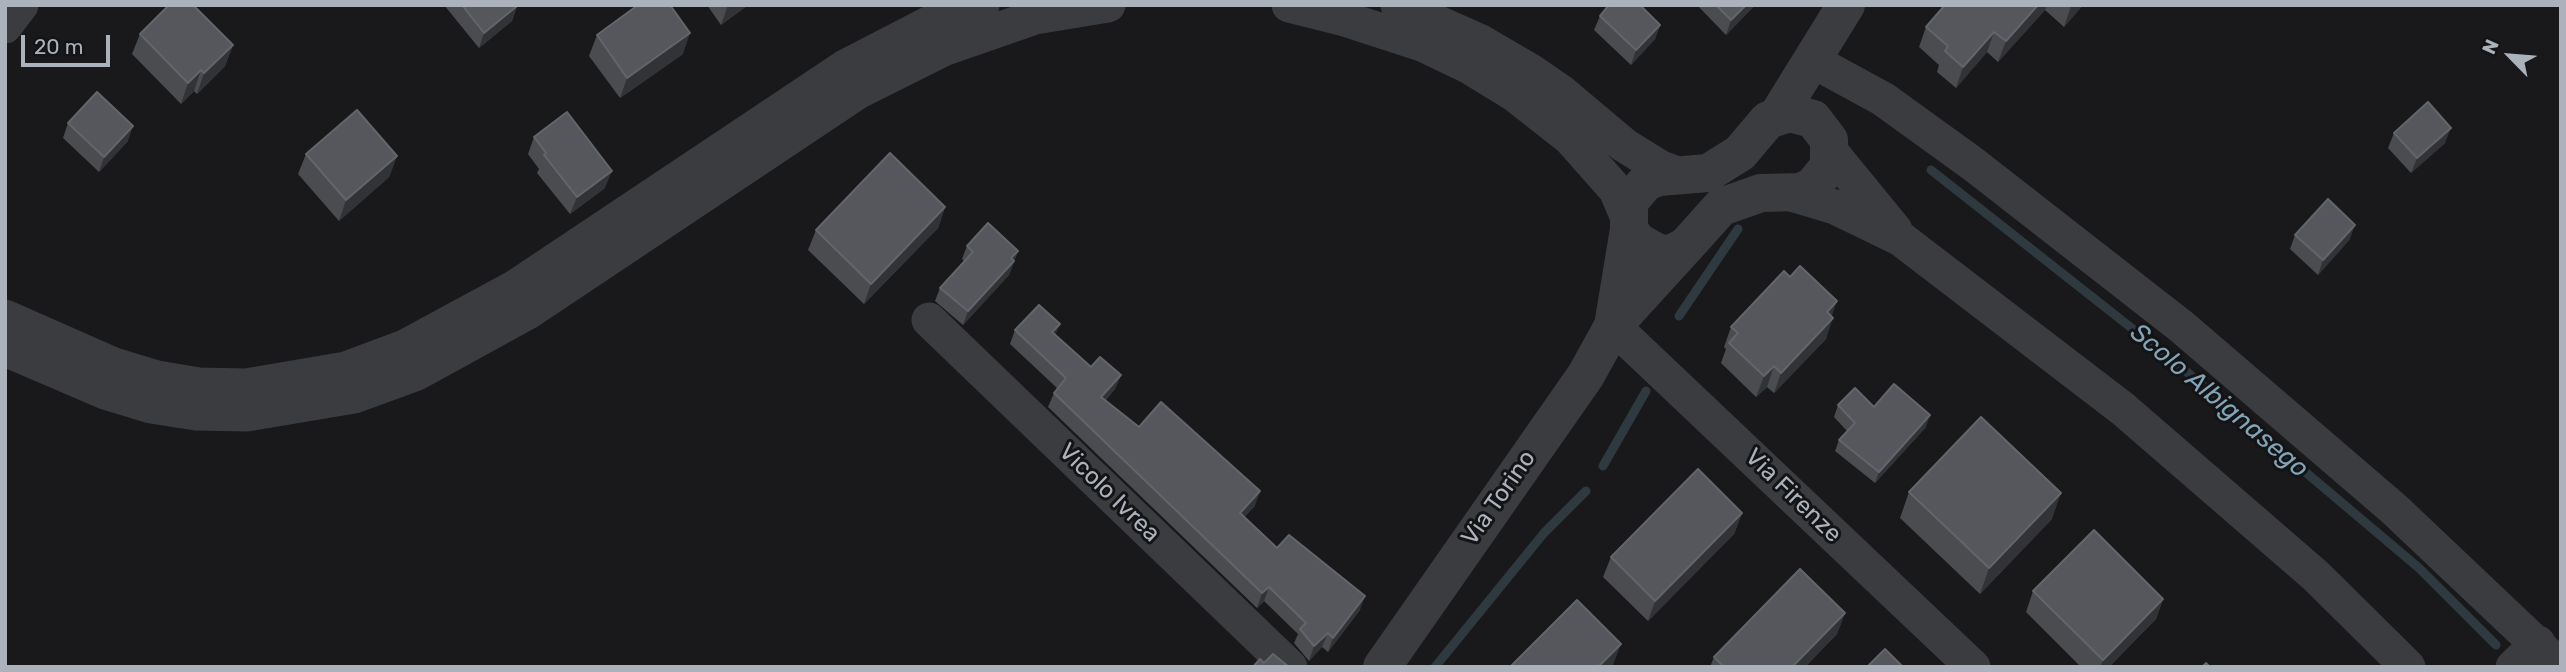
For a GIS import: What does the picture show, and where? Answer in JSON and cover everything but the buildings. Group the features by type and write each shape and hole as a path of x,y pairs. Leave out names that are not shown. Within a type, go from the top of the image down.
{"street":[{"path":"5,26 21,5"},
{"path":"5,317 114,365 157,378 199,385 246,386 346,369 405,347 514,288 845,67 932,22 982,5"},
{"path":"5,349 105,392 151,406 196,413 247,414 354,396 417,373 528,312 859,92 956,44 1035,18 1108,5"},
{"path":"1289,5 1345,19 1422,44 1469,67 1514,94 1544,115 1578,147 1616,190 1637,241 1660,254 1673,253 1686,246"},
{"path":"1398,5 1481,42 1529,70 1624,145 1661,168 1683,176 1708,173 1721,167 1751,142 1768,120 1778,115 1801,114 1827,140 1901,239"},
{"path":"1778,115 1842,11"},
{"path":"1827,140 1821,97 1842,11"},
{"path":"1826,68 1884,99 1973,164 2182,327 2395,509 2549,655 2513,667"},
{"name":"Via Torino","path":"1382,667 1586,375 1613,326 1721,207 1761,193 1801,192 1813,186 1829,166 1827,140"},
{"name":"Via Torino","path":"1613,326 1635,191 1646,182 1659,177 1683,176"},
{"path":"1788,193 1835,207 1901,239 2123,409 2316,576 2408,667"},
{"name":"Vicolo Ivrea","path":"929,320 1290,667"},
{"name":"Via Firenze","path":"1613,326 1973,667"}],"waterway":[{"name":"Scolo Albignasego","path":"1931,170 2181,367 2419,568 2496,645"},
{"name":"Scolo Albignasego","path":"1679,316 1738,229"},
{"name":"Scolo Albignasego","path":"1603,466 1646,391"},
{"name":"Scolo Albignasego","path":"1435,667 1544,533 1586,491"}]}
